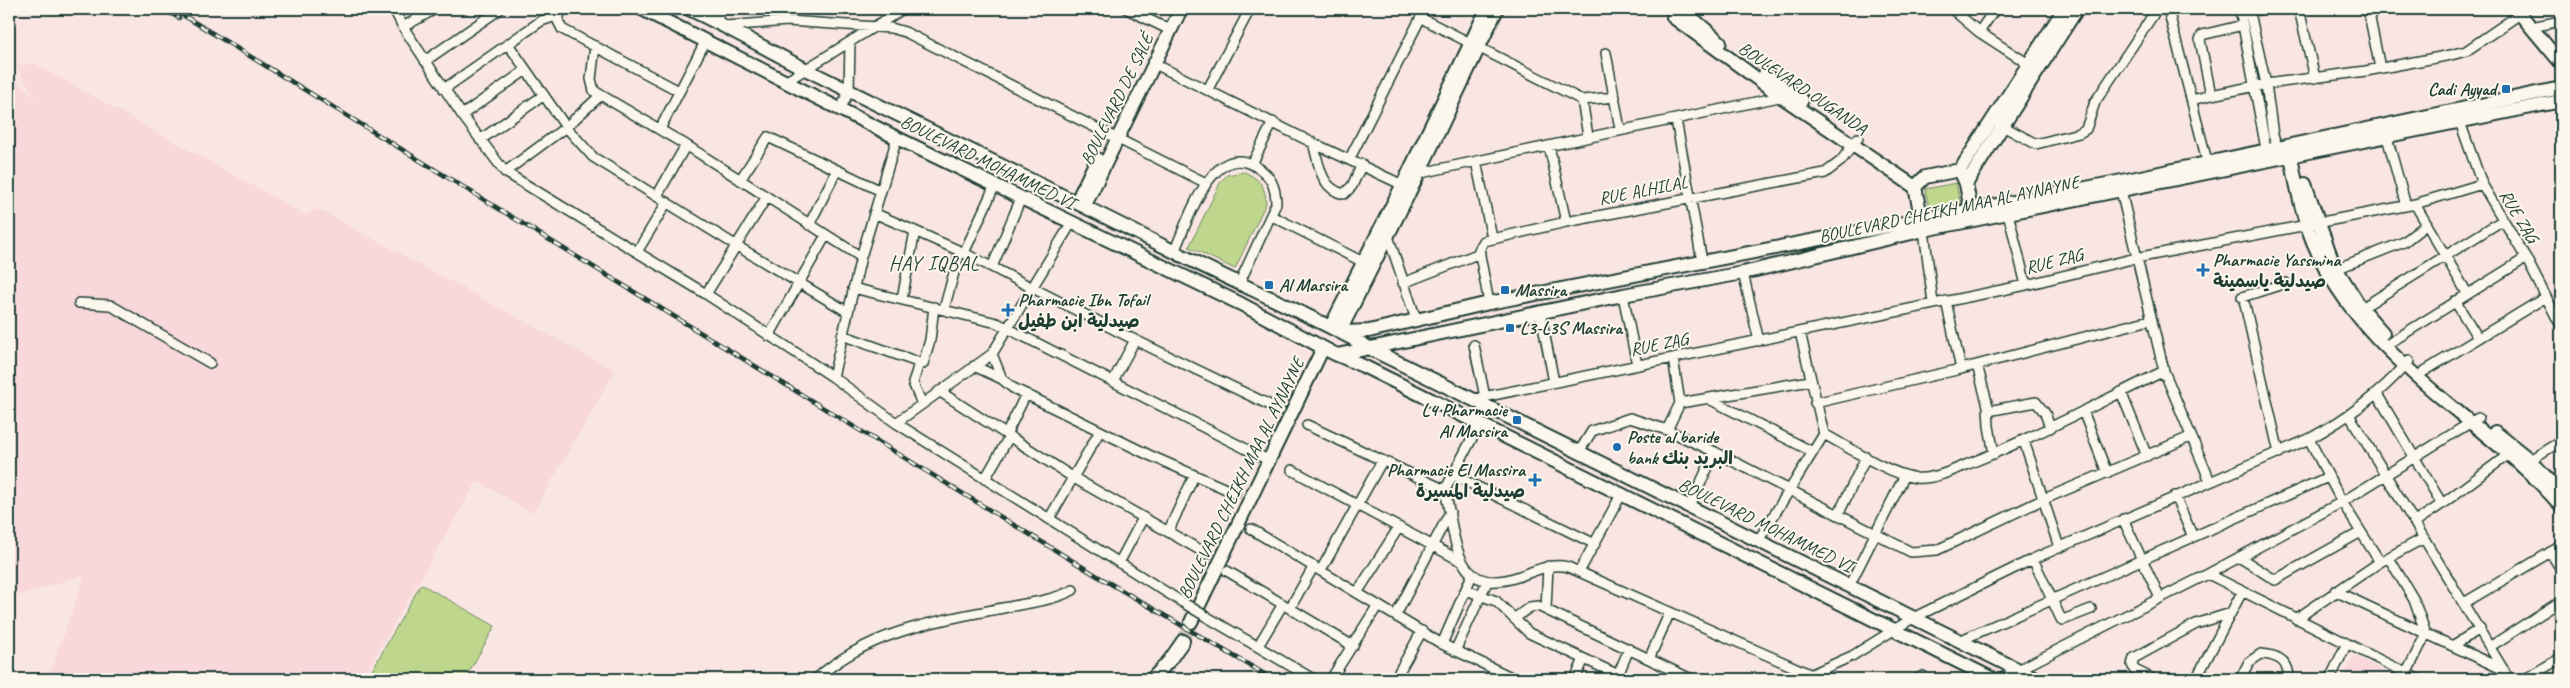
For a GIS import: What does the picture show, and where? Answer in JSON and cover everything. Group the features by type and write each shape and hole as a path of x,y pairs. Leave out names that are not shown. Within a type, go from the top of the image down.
{"main road":[{"name":"BOULEVARD MOHAMMED VI","path":"642,9 840,110 1241,304 1322,347 1340,354 1622,493 1894,630 1984,678"},
{"name":"BOULEVARD MOHAMMED VI","path":"689,9 722,24 804,69 1081,203 1174,252 1338,330 1369,348 1456,391 1480,398 1536,430 1689,508 2037,679"},
{"name":"BOULEVARD DE SALÉ","path":"1113,136 1154,63 1172,9"},
{"name":"BOULEVARD DE SALÉ","path":"1081,203 1167,28 1181,9"},
{"path":"1476,45 1487,9"},
{"path":"1340,354 1350,344 1338,330 1368,264 1476,45 1497,9"},
{"path":"1966,184 1997,123 2032,67 2062,9"},
{"path":"2032,67 2077,9"},
{"name":"BOULEVARD OUGANDA","path":"1676,11 1787,95 1856,141 1917,187"},
{"path":"2518,11 2561,63"},
{"name":"BOULEVARD CHEIKH MAA AL AYNAYNE","path":"1191,622 1270,461 1322,347 1316,340 1317,333 1322,327 1338,330 1369,331 1489,303 1621,279 1702,261 1923,224 2207,161 2561,88"},
{"name":"BOULEVARD CHEIKH MAA AL AYNAYNE","path":"1972,214 2008,213 2294,160 2387,137 2561,101"},
{"path":"1923,224 1917,187 1925,177 1960,170 1997,123"},
{"path":"2294,160 2319,254 2357,310 2407,364 2561,493"},
{"path":"1960,170 1966,184 1972,214"},
{"path":"1368,264 1388,236 1410,180"},
{"name":"BOULEVARD CHEIKH MAA AL AYNAYNE","path":"1340,354 1623,295 1743,273 1923,224"},
{"path":"2312,225 2357,310 2391,342 2407,364 2423,372 2509,454 2525,462 2561,506"},
{"path":"1448,407 1456,391"},
{"path":"1527,447 1536,430"},
{"path":"1738,551 1746,535"},
{"path":"1152,679 1169,661 1183,641"}],"street":[{"path":"394,9 425,62 505,172 706,294 833,377 896,424 1119,563 1128,572 1313,679"},
{"path":"403,27 435,9"},
{"path":"425,62 500,9"},
{"path":"718,9 722,24 788,21 891,28 905,32 1206,183"},
{"path":"785,82 874,27 894,11 903,9"},
{"path":"1127,9 1167,28"},
{"path":"1208,89 1250,9"},
{"path":"1952,9 1979,32 2032,67"},
{"path":"1979,32 1995,9"},
{"path":"1997,123 2036,144 2079,133 2086,129 2095,102 2157,9"},
{"path":"2168,9 2207,161"},
{"path":"2245,11 2262,9"},
{"path":"2299,9 2315,78"},
{"path":"2368,9 2380,68"},
{"path":"891,28 894,11"},
{"path":"2245,11 2243,25 2272,148"},
{"path":"2245,11 2266,84 2273,135 2272,148"},
{"path":"2192,100 2266,84 2380,68 2466,51 2518,11"},
{"path":"444,88 540,21 560,12 559,25 562,29 679,91"},
{"path":"1350,158 1423,13 1476,45 1582,100 1615,97"},
{"path":"2531,27 2561,21"},
{"path":"2210,95 2200,40 2202,35 2243,25"},
{"path":"660,129 705,42"},
{"path":"840,110 849,91 850,42"},
{"path":"508,44 566,127 594,157 848,312"},
{"path":"596,46 591,79 594,91 686,145 766,198 861,257"},
{"path":"1606,54 1620,129"},
{"path":"1154,63 1314,143 1362,164 1410,180 1476,161 1787,95"},
{"path":"462,115 526,70"},
{"path":"480,140 544,95"},
{"path":"505,172 566,127 601,95"},
{"path":"1582,100 1588,136"},
{"path":"1676,120 1702,261"},
{"path":"1252,164 1273,122"},
{"path":"2460,122 2482,184"},
{"path":"740,180 768,136 879,190"},
{"path":"2387,137 2410,205 2427,224 2467,294"},
{"path":"833,377 861,257 879,190 897,138"},
{"name":"RUE ALHILAL","path":"1492,238 1566,222 1825,173 1841,161 1856,141"},
{"path":"1314,143 1324,181 1338,192 1344,194 1352,186 1362,164"},
{"path":"657,196 686,145"},
{"path":"1549,146 1566,222"},
{"path":"1476,161 1492,238 1480,245 1489,303"},
{"path":"1174,252 1212,174 1226,165 1242,162 1252,164 1263,170 1271,180 1276,191 1276,204 1239,284"},
{"path":"809,224 837,170"},
{"name":"RUE ZAG","path":"1480,398 1759,341 1932,303 2026,286 2136,258 2247,234 2312,225 2410,205 2482,184 2526,258 2561,326"},
{"path":"842,335 924,364 939,308 962,252 994,185"},
{"path":"2121,191 2150,320 2164,371 2210,481"},
{"path":"706,294 766,198"},
{"path":"992,267 1021,198"},
{"path":"637,252 667,202"},
{"path":"874,213 962,252 1135,340 1280,410"},
{"path":"2008,213 2026,286"},
{"path":"1272,216 1368,264"},
{"path":"2357,310 2503,220"},
{"path":"896,424 992,354 1009,329 1072,222"},
{"path":"1923,224 1932,303"},
{"path":"2336,268 2404,242 2427,224"},
{"path":"902,299 915,230"},
{"path":"770,336 826,235"},
{"path":"1388,236 1416,319"},
{"path":"1404,283 1480,253"},
{"path":"2391,342 2526,258"},
{"path":"1743,273 1759,341"},
{"path":"2279,453 2244,301 2286,283"},
{"path":"853,288 983,318 1009,329 1270,461"},
{"path":"1623,295 1637,365"},
{"path":"2423,372 2546,297"},
{"path":"1946,301 1961,369"},
{"path":"2455,301 2478,338"},
{"path":"79,303 110,305 210,363"},
{"path":"1540,312 1554,382"},
{"path":"1815,403 1961,369 2150,320"},
{"path":"1800,332 1815,403 1824,434 1866,457 1905,475 1918,478 1934,476 2024,441 2164,371"},
{"path":"1113,381 1135,340"},
{"path":"1474,345 1480,398"},
{"path":"992,354 1002,379"},
{"path":"1667,430 1680,403 1673,358"},
{"path":"919,363 913,383 922,404"},
{"path":"1801,679 1852,656 1913,618 2032,558 2309,440 2350,416 2377,394 2407,364"},
{"path":"1977,365 1988,412 1994,454"},
{"path":"974,366 1100,431 1235,494"},
{"path":"1680,403 1810,381"},
{"path":"939,391 1074,478 1207,554"},
{"path":"2121,392 2147,456"},
{"path":"985,479 1008,436 1026,394"},
{"path":"2377,394 2442,504"},
{"path":"1709,399 1813,452"},
{"path":"1988,412 2036,402 2045,413 2050,428"},
{"path":"2083,411 2107,473"},
{"path":"2350,416 2491,646 2509,679"},
{"path":"1579,452 1592,431 1630,418 1667,430 1715,452 1911,552 1937,550 2042,500 2190,437"},
{"path":"2000,679 2208,574 2342,502 2416,458 2474,420"},
{"path":"1480,423 1445,490 1461,560 1472,575 1487,582 1501,582 1548,566 1563,566 1812,674"},
{"path":"1307,425 1445,490"},
{"path":"1049,519 1100,431"},
{"path":"1758,541 1824,434"},
{"path":"2309,440 2328,478 2361,532 2414,600 2426,634 2406,674"},
{"path":"2024,441 2059,547"},
{"path":"2525,462 2561,441"},
{"path":"1689,508 1715,452"},
{"path":"2415,522 2509,454"},
{"path":"1838,515 1866,457"},
{"path":"1258,646 1318,568 1358,505 1382,461"},
{"path":"1292,470 1461,560"},
{"path":"1453,474 1595,544"},
{"path":"1849,586 1905,475"},
{"path":"1168,532 1194,476"},
{"path":"1959,641 2051,598 2328,478"},
{"path":"1579,572 1622,493"},
{"path":"2175,496 2193,537"},
{"path":"1396,615 1450,512"},
{"path":"1119,563 1143,518"},
{"path":"2123,519 2160,598"},
{"path":"1357,593 1399,527"},
{"path":"1251,528 1442,644 1515,679"},
{"path":"2239,557 2275,580 2361,532"},
{"path":"2296,619 2335,591 2384,560 2424,538"},
{"path":"2464,603 2561,546"},
{"path":"2550,552 2561,569"},
{"path":"2032,558 2063,620 2091,609"},
{"path":"1546,609 1548,566"},
{"path":"1227,570 1353,646"},
{"path":"2208,574 2346,645 2418,679"},
{"path":"1442,644 1472,575"},
{"path":"1455,651 1487,582"},
{"path":"816,679 852,651 898,631 925,623 1045,600 1073,590"},
{"path":"1466,590 1496,601 1530,632 1627,679"},
{"path":"2335,591 2504,670"},
{"path":"2196,679 2242,592"},
{"path":"2491,646 2561,601"},
{"path":"1331,679 1378,605"},
{"path":"1515,618 1530,607 1538,606 1692,679"},
{"path":"1649,659 1670,612"},
{"path":"2153,679 2135,670 2132,665 2134,658 2196,624 2231,613"},
{"path":"2452,646 2480,629"},
{"path":"1395,679 1422,631"},
{"path":"2330,679 2346,645"},
{"path":"1618,675 1629,649"},
{"path":"2240,679 2249,662 2261,654 2280,658 2287,665 2289,679"},
{"path":"2525,679 2561,658"},
{"path":"1575,679 1584,659"}],"shaded area":[{"path":"35,64 305,215 318,209 615,371 533,513 477,481 362,679 48,679 85,575 9,598 9,72 37,101 16,65"},
{"path":"2354,656 2399,679 2343,679"}],"green space":[{"path":"1244,172 1254,177 1261,184 1265,192 1266,203 1235,269 1189,247 1221,181 1227,175"},
{"path":"1956,183 1961,205 1930,212 1925,189"},
{"path":"421,584 495,626 465,679 367,679"}],"tunnel":[{"path":"1183,641 1191,622"}],"railway":[{"path":"163,9 179,18"},
{"path":"173,9 1094,574 1273,679"}],"place":[{"name":"Cadi Ayyad","path":"2506,89"},
{"name":"Pharmacie Yassmina صيدلية ياسمينة","path":"2203,270"},
{"name":"Al Massira","path":"1269,285"},
{"name":"Massira","path":"1505,290"},
{"name":"Pharmacie Ibn Tofail صيدلية ابن طفيل","path":"1008,310"},
{"name":"L3-L3S Massira","path":"1510,328"},
{"name":"L4 Pharmacie Al Massira","path":"1517,420"},
{"name":"Poste al baride bank البريد بنك","path":"1617,447"},
{"name":"Pharmacie El Massira صيدلية المسيرة","path":"1535,480"}],"district":[{"name":"HAY IQBAL","path":"934,263"}]}
